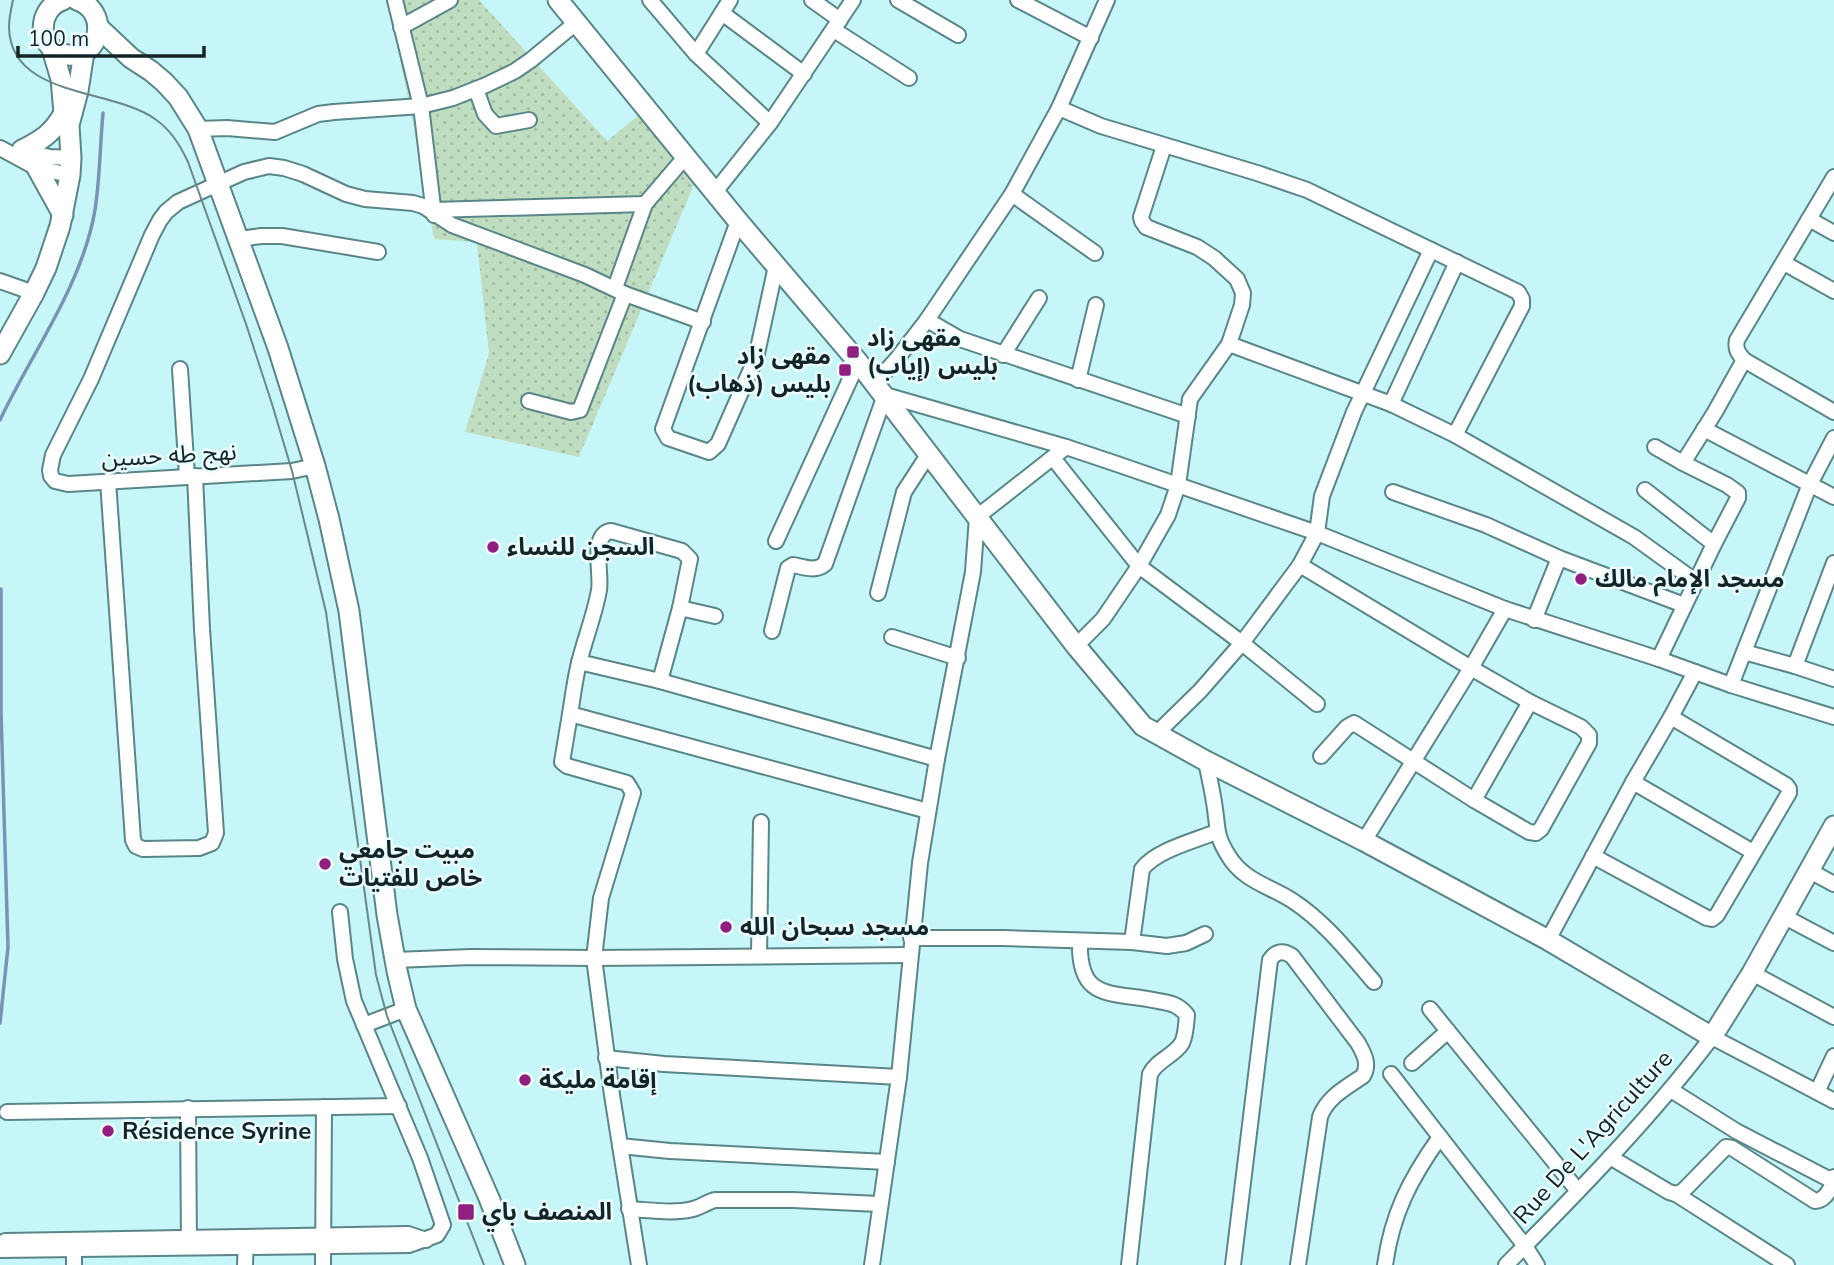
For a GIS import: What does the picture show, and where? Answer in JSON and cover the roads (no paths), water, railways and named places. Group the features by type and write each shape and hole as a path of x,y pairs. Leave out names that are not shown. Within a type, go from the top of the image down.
{"street":[{"path":"395,0 421,106 434,212"},
{"path":"401,26 450,0"},
{"path":"558,0 738,221 880,389 1076,646 1143,726 1548,940 1712,1037 1834,1101"},
{"path":"650,0 696,54 770,123"},
{"path":"696,54 730,0"},
{"path":"812,0 837,25 909,78"},
{"path":"715,192 770,123 853,0"},
{"path":"898,0 958,35"},
{"path":"1017,0 1091,38"},
{"path":"772,631 788,568 793,565 811,569 825,564 880,389 896,360 1012,194 1059,108 1107,0"},
{"path":"22,150 50,134 66,119 78,91 85,51 93,44 98,27 91,8 81,1"},
{"path":"0,354 34,293 55,244 63,215 70,167 66,119 61,79 52,49 46,42 42,23 55,2"},
{"path":"722,13 804,74"},
{"path":"198,129 227,128 275,132 318,114 421,106 453,98 515,71 577,22"},
{"path":"98,27 171,90 198,129 278,348 315,466 349,611 387,915 406,1009 489,1198 515,1265"},
{"path":"52,49 68,55 85,51 131,58"},
{"path":"476,89 485,114 496,126 529,120"},
{"path":"1059,108 1101,126 1307,190 1518,292 1522,306 1455,435"},
{"path":"1076,646 1103,619 1139,566 1168,515 1178,485 1190,399 1195,388 1228,344 1242,305 1243,293 1237,279 1214,258 1197,247 1146,227 1142,222 1141,216 1164,146"},
{"path":"0,147 50,157 70,167"},
{"path":"0,147 37,168 70,167"},
{"path":"529,401 571,412 580,410 620,291 645,205 686,156"},
{"path":"219,184 254,168 284,167 346,194 365,199 414,203 434,212 452,225 703,321"},
{"path":"37,168 63,215"},
{"path":"1833,179 1737,340 1736,346 1737,352 1744,360 1834,412"},
{"name":"نهج طه حسين","path":"219,184 178,202 166,212 152,235 91,379 53,455 51,476 55,481 68,484 292,471 315,466"},
{"path":"1012,194 1095,253"},
{"path":"434,212 547,206 645,205"},
{"path":"1809,219 1834,233"},
{"path":"738,221 663,429 667,438 709,452 718,444 756,358 776,266"},
{"path":"240,239 282,236 378,252"},
{"path":"1156,734 1200,691 1242,643 1300,565 1317,533 1322,496 1361,394 1431,250"},
{"path":"1391,404 1457,262"},
{"path":"1784,263 1834,291"},
{"path":"0,281 34,293"},
{"path":"1003,355 1039,298"},
{"path":"1078,380 1096,304"},
{"path":"926,320 960,339 1003,355 1188,416"},
{"path":"1228,344 1391,404 1455,435 1634,537 1695,582"},
{"path":"1683,463 1744,360"},
{"path":"776,541 858,362"},
{"path":"108,481 133,840 136,846 143,849 199,848 212,843 216,833 191,476 180,369"},
{"path":"880,389 1178,485 1317,533 1534,620 1834,717"},
{"path":"1704,429 1834,497"},
{"path":"1731,685 1810,484 1834,438"},
{"path":"872,1265 899,1077 920,863 973,572 977,517 1066,447"},
{"path":"1655,447 1738,493 1738,498 1658,659"},
{"path":"878,593 904,492 928,455"},
{"path":"1053,458 1139,566 1242,643 1317,704"},
{"path":"1645,489 1714,544"},
{"path":"1394,492 1486,525 1559,558 1684,606"},
{"path":"639,1265 606,1058 594,958 601,898 633,793 627,783 567,766 562,762 579,662 599,592 598,549 602,535 607,531 682,551 690,559 660,681"},
{"path":"1534,620 1559,558"},
{"path":"1795,666 1834,564"},
{"path":"1300,565 1471,668 1581,727 1589,734 1589,743 1541,829 1536,833 1529,832 1474,800 1354,723 1347,727 1321,756"},
{"path":"680,608 715,616"},
{"path":"1364,841 1505,609"},
{"path":"892,636 958,658"},
{"path":"1744,652 1834,679"},
{"path":"579,662 660,681 937,759"},
{"path":"1548,940 1695,672"},
{"path":"1474,800 1530,702"},
{"path":"570,714 928,811"},
{"path":"1593,856 1712,919 1717,915 1789,793 1786,785 1671,717"},
{"path":"1206,761 1215,809 1216,832 1238,870 1302,908 1331,933 1374,982"},
{"path":"1633,782 1753,852"},
{"path":"759,956 761,822"},
{"path":"1132,942 1143,869 1149,860 1216,832"},
{"path":"1712,1037 1832,833"},
{"path":"1810,871 1834,884"},
{"path":"0,1241 323,1241 408,1234 426,1240 438,1235 442,1228 442,1219 399,1106 354,1001 348,980 340,912"},
{"path":"1783,916 1834,943"},
{"path":"911,939 1003,938 1177,945 1205,934"},
{"path":"1080,941 1083,972 1094,988 1177,1005 1187,1015 1182,1044 1153,1068 1150,1074 1129,1265"},
{"path":"1233,1265 1270,960 1281,951 1292,956 1358,1043 1367,1062 1363,1076 1324,1106 1320,1117 1298,1265"},
{"path":"395,960 471,957 910,955"},
{"path":"1752,973 1834,1017"},
{"path":"364,1025 406,1009"},
{"path":"1430,1009 1578,1191"},
{"path":"1412,1063 1448,1031"},
{"name":"Rue De L'Agriculture","path":"1506,1265 1671,1090 1712,1037"},
{"path":"1817,1092 1834,1056"},
{"path":"606,1058 664,1064 899,1077"},
{"path":"1391,1074 1537,1265"},
{"path":"1671,1090 1736,1130 1834,1180 1825,1197 1815,1201 1732,1148 1726,1147"},
{"path":"6,1112 399,1106"},
{"path":"323,1265 324,1107"},
{"path":"188,1108 189,1243"},
{"path":"1676,1194 1683,1191 1726,1147 1736,1130"},
{"path":"1385,1265 1393,1226 1403,1197 1419,1167 1440,1138"},
{"path":"620,1146 670,1152 887,1161"},
{"path":"1610,1157 1676,1194 1787,1265"},
{"path":"629,1209 685,1211 715,1200 879,1204"},
{"path":"1821,1200 1834,1210"},
{"path":"245,1242 245,1265"},
{"path":"0,1250 74,1250 189,1243"},
{"path":"74,1250 74,1265"}],"waterway":[{"path":"0,420 55,318 79,265 97,198 103,113"},
{"path":"0,1023 8,947 1,712 1,589"}],"tram line":[{"path":"13,0 9,27 14,50 26,67 44,79 66,88 136,109 155,119 174,138 188,162 272,404 292,471 326,612 376,975 387,1016 484,1265"}],"place":[{"name":"مقهى زاد بليس (إياب)","path":"853,352"},
{"name":"مقهى زاد بليس (ذهاب)","path":"845,370"},
{"name":"السجن للنساء","path":"493,547"},
{"name":"مسجد الإمام مالك","path":"1581,579"},
{"name":"مبيت جامعي خاص للفتيات","path":"325,864"},
{"name":"مسجد سبحان الله","path":"726,927"},
{"name":"إقامة مليكة","path":"525,1080"},
{"name":"Résidence Syrine","path":"108,1131"},
{"name":"المنصف باي","path":"466,1212"}]}
